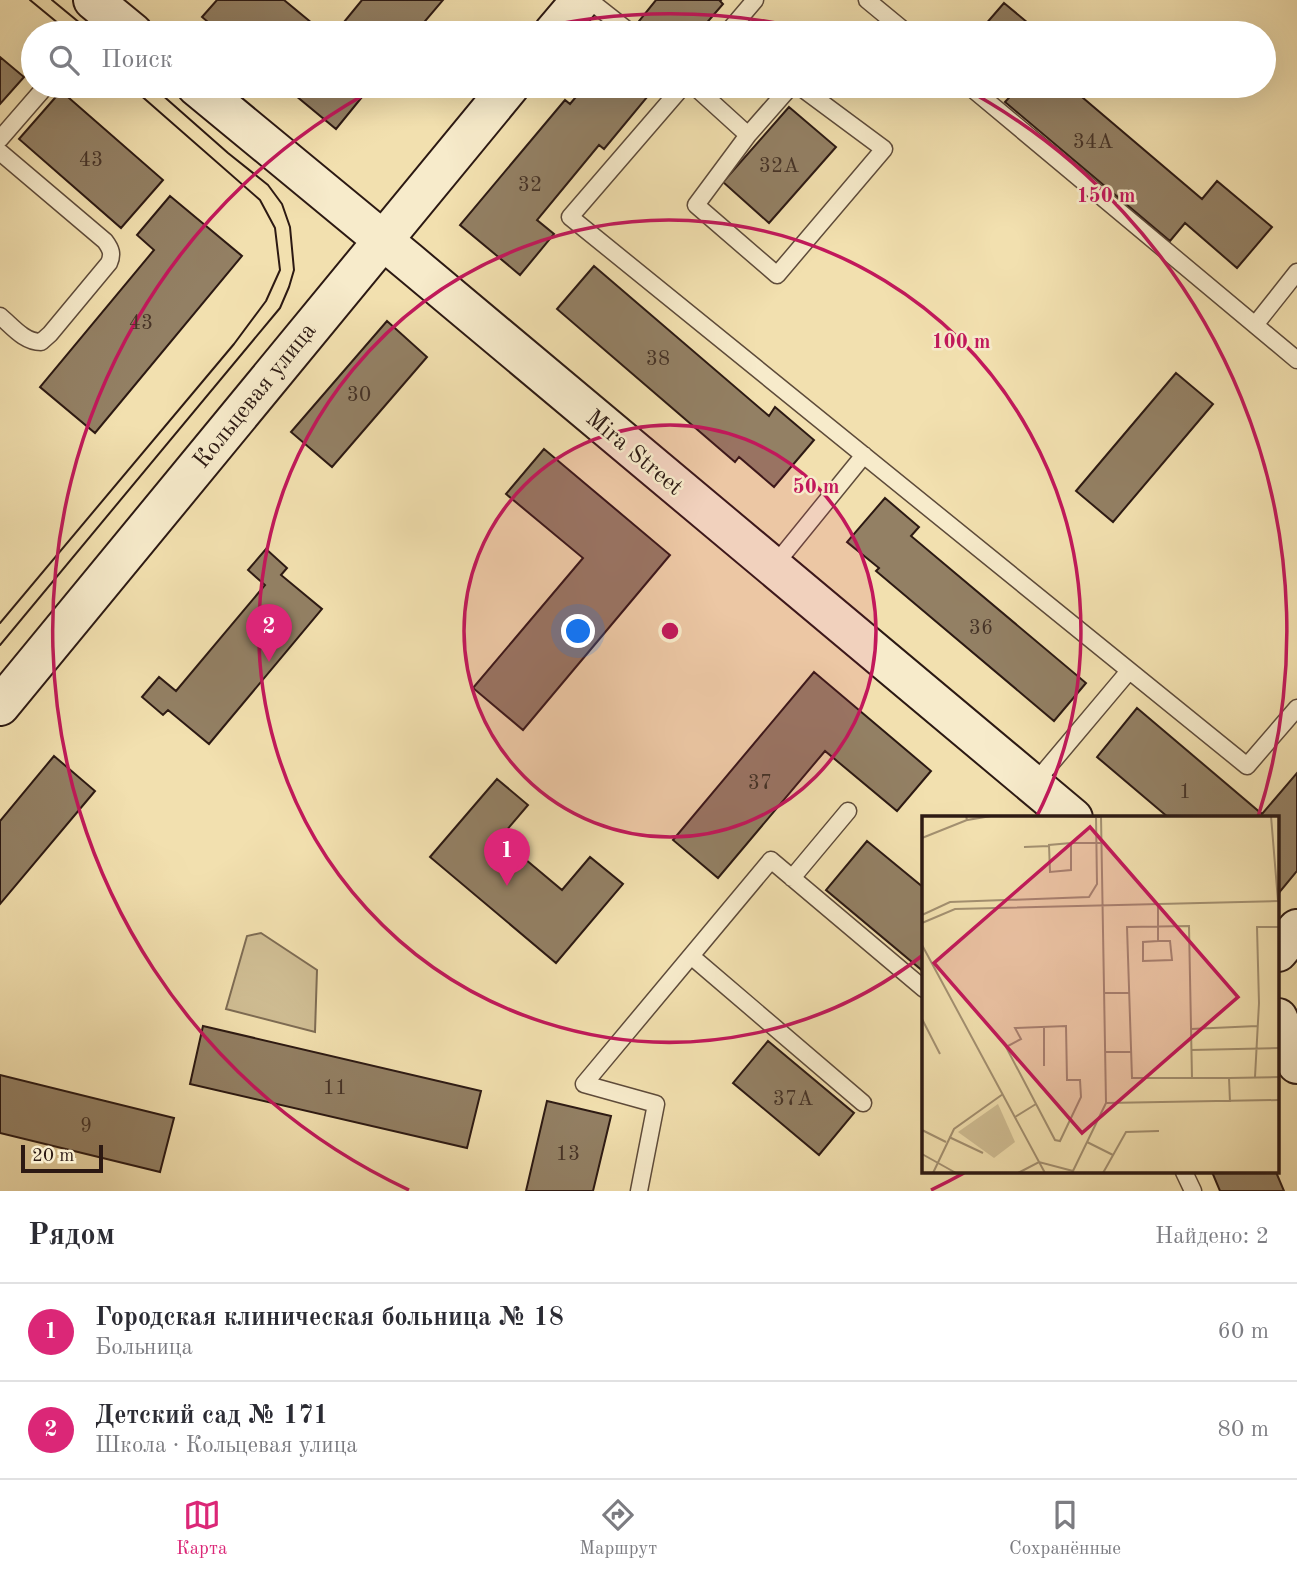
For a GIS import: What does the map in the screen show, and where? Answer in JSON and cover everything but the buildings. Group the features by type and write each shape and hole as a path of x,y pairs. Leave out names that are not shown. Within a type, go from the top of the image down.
{"street":[{"path":"563,21 581,0"},
{"name":"Mira Street","path":"210,98 1071,816"},
{"name":"Кольцевая улица","path":"0,706 500,98"},
{"path":"1280,950 1297,929"},
{"path":"1280,1023 1297,1064"}],"lane":[{"path":"589,0 616,21"},
{"path":"737,21 755,0"},
{"path":"867,0 892,21"},
{"path":"0,139 36,98"},
{"path":"673,98 570,217 1247,766 1297,708"},
{"path":"707,98 748,135"},
{"path":"780,98 748,135 696,205 777,275 884,149 815,98"},
{"path":"984,98 1297,360"},
{"path":"0,152 105,241 111,248 112,257 41,342 33,342 24,337 0,316"},
{"path":"1255,325 1297,272"},
{"path":"773,567 864,456"},
{"path":"1033,785 1129,671"},
{"path":"792,878 848,811"},
{"path":"639,1191 656,1104 584,1084 771,860 922,987"},
{"path":"691,956 863,1103"},
{"path":"1186,1174 1193,1191"}],"shaded area":[{"path":"261,933 317,970 315,1032 226,1009 247,936"}],"tram line":[{"path":"30,0 55,21"},
{"path":"52,0 77,21"},
{"path":"0,623 234,344 266,301 280,270 275,228 260,200 144,98"},
{"path":"0,645 280,308 289,287 294,270 290,227 282,204 268,185 166,98"}],"place":[{"name":"Детский сад № 171","path":"269,662"},
{"name":"Городская клиническая больница № 18","path":"507,886"}]}
